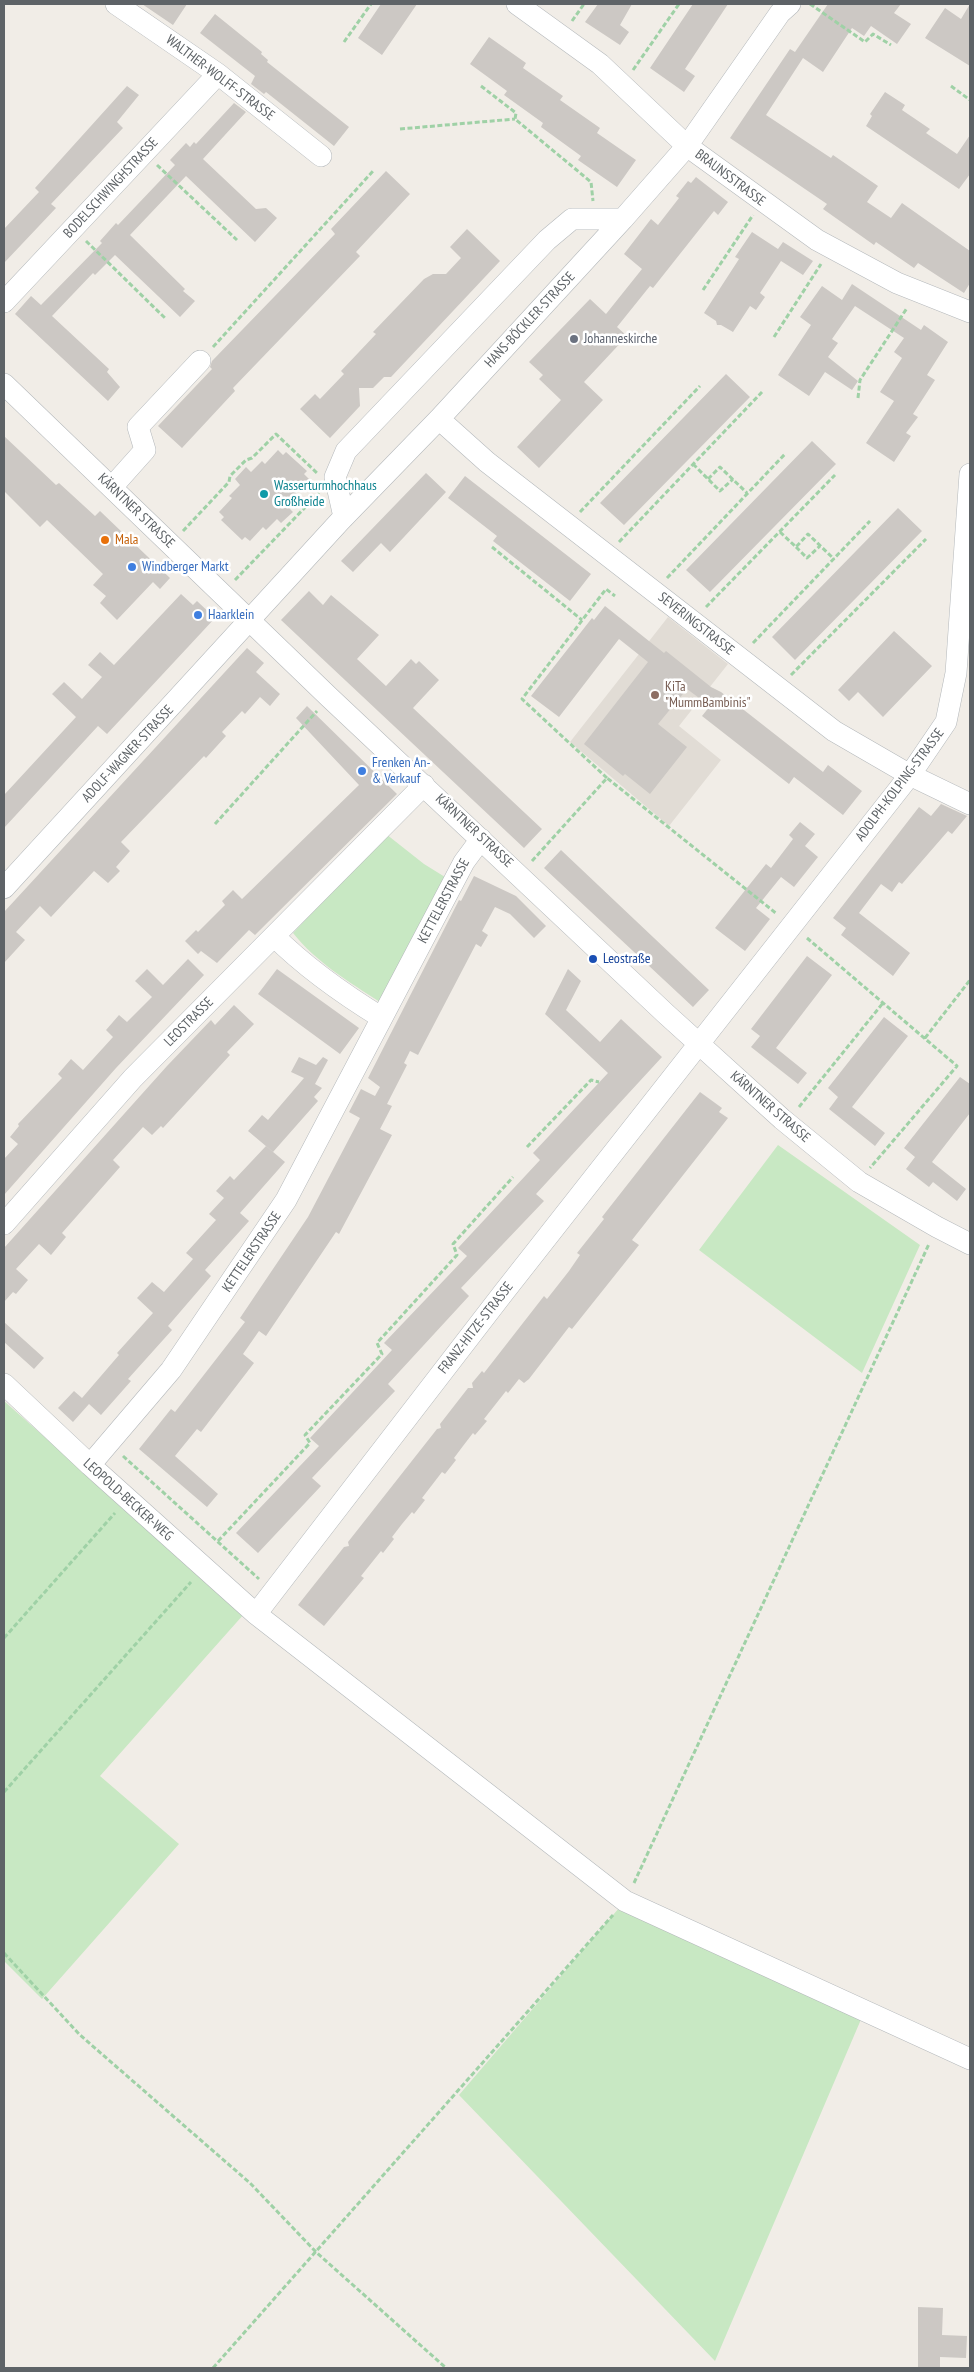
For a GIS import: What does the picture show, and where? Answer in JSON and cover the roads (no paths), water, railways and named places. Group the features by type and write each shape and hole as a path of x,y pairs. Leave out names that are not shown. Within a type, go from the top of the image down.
{"street":[{"name":"WALTHER-WOLFF-STRASSE","path":"116,4 218,74 321,156"},
{"name":"BRAUNSSTRASSE","path":"518,4 600,64 687,146 762,202 832,248 897,283 970,312"},
{"name":"HANS-BÖCKLER-STRASSE","path":"251,620 344,517 439,419 623,219 687,146 780,12 790,4"},
{"name":"BODELSCHWINGHSTRASSE","path":"4,302 218,74"},
{"path":"344,517 332,481 346,451 546,240 572,219 623,219"},
{"path":"112,487 145,450 138,428 200,361"},
{"name":"KÄRNTNER STRASSE","path":"4,384 329,697 520,874 699,1044 786,1122 859,1182 970,1244"},
{"name":"SEVERINGSTRASSE","path":"439,419 487,462 834,730 910,775 970,804"},
{"name":"ADOLPH-KOLPING-STRASSE","path":"699,1044 910,775 946,722 956,673 970,474"},
{"name":"ADOLF-WAGNER-STRASSE","path":"4,888 251,620"},
{"name":"LEOSTRASSE","path":"4,1224 133,1078 424,785"},
{"name":"KETTELERSTRASSE","path":"90,1466 172,1370 286,1200 464,862 481,839"},
{"path":"274,936 296,958 319,976 382,1018"},
{"name":"FRANZ-HITZE-STRASSE","path":"256,1614 699,1044"},
{"name":"LEOPOLD-BECKER-WEG","path":"4,1384 90,1466 256,1614 625,1901 970,2059"}],"place":[{"name":"Johanneskirche","path":"574,339"},
{"name":"Wasserturmhochhaus Großheide","path":"264,494"},
{"name":"Mala","path":"105,540"},
{"name":"Windberger Markt","path":"132,567"},
{"name":"Haarklein","path":"198,615"},
{"name":"KiTa \"MummBambinis\"","path":"655,695"},
{"name":"Frenken An- & Verkauf","path":"362,771"},
{"name":"Leostraße","path":"593,959"}]}
